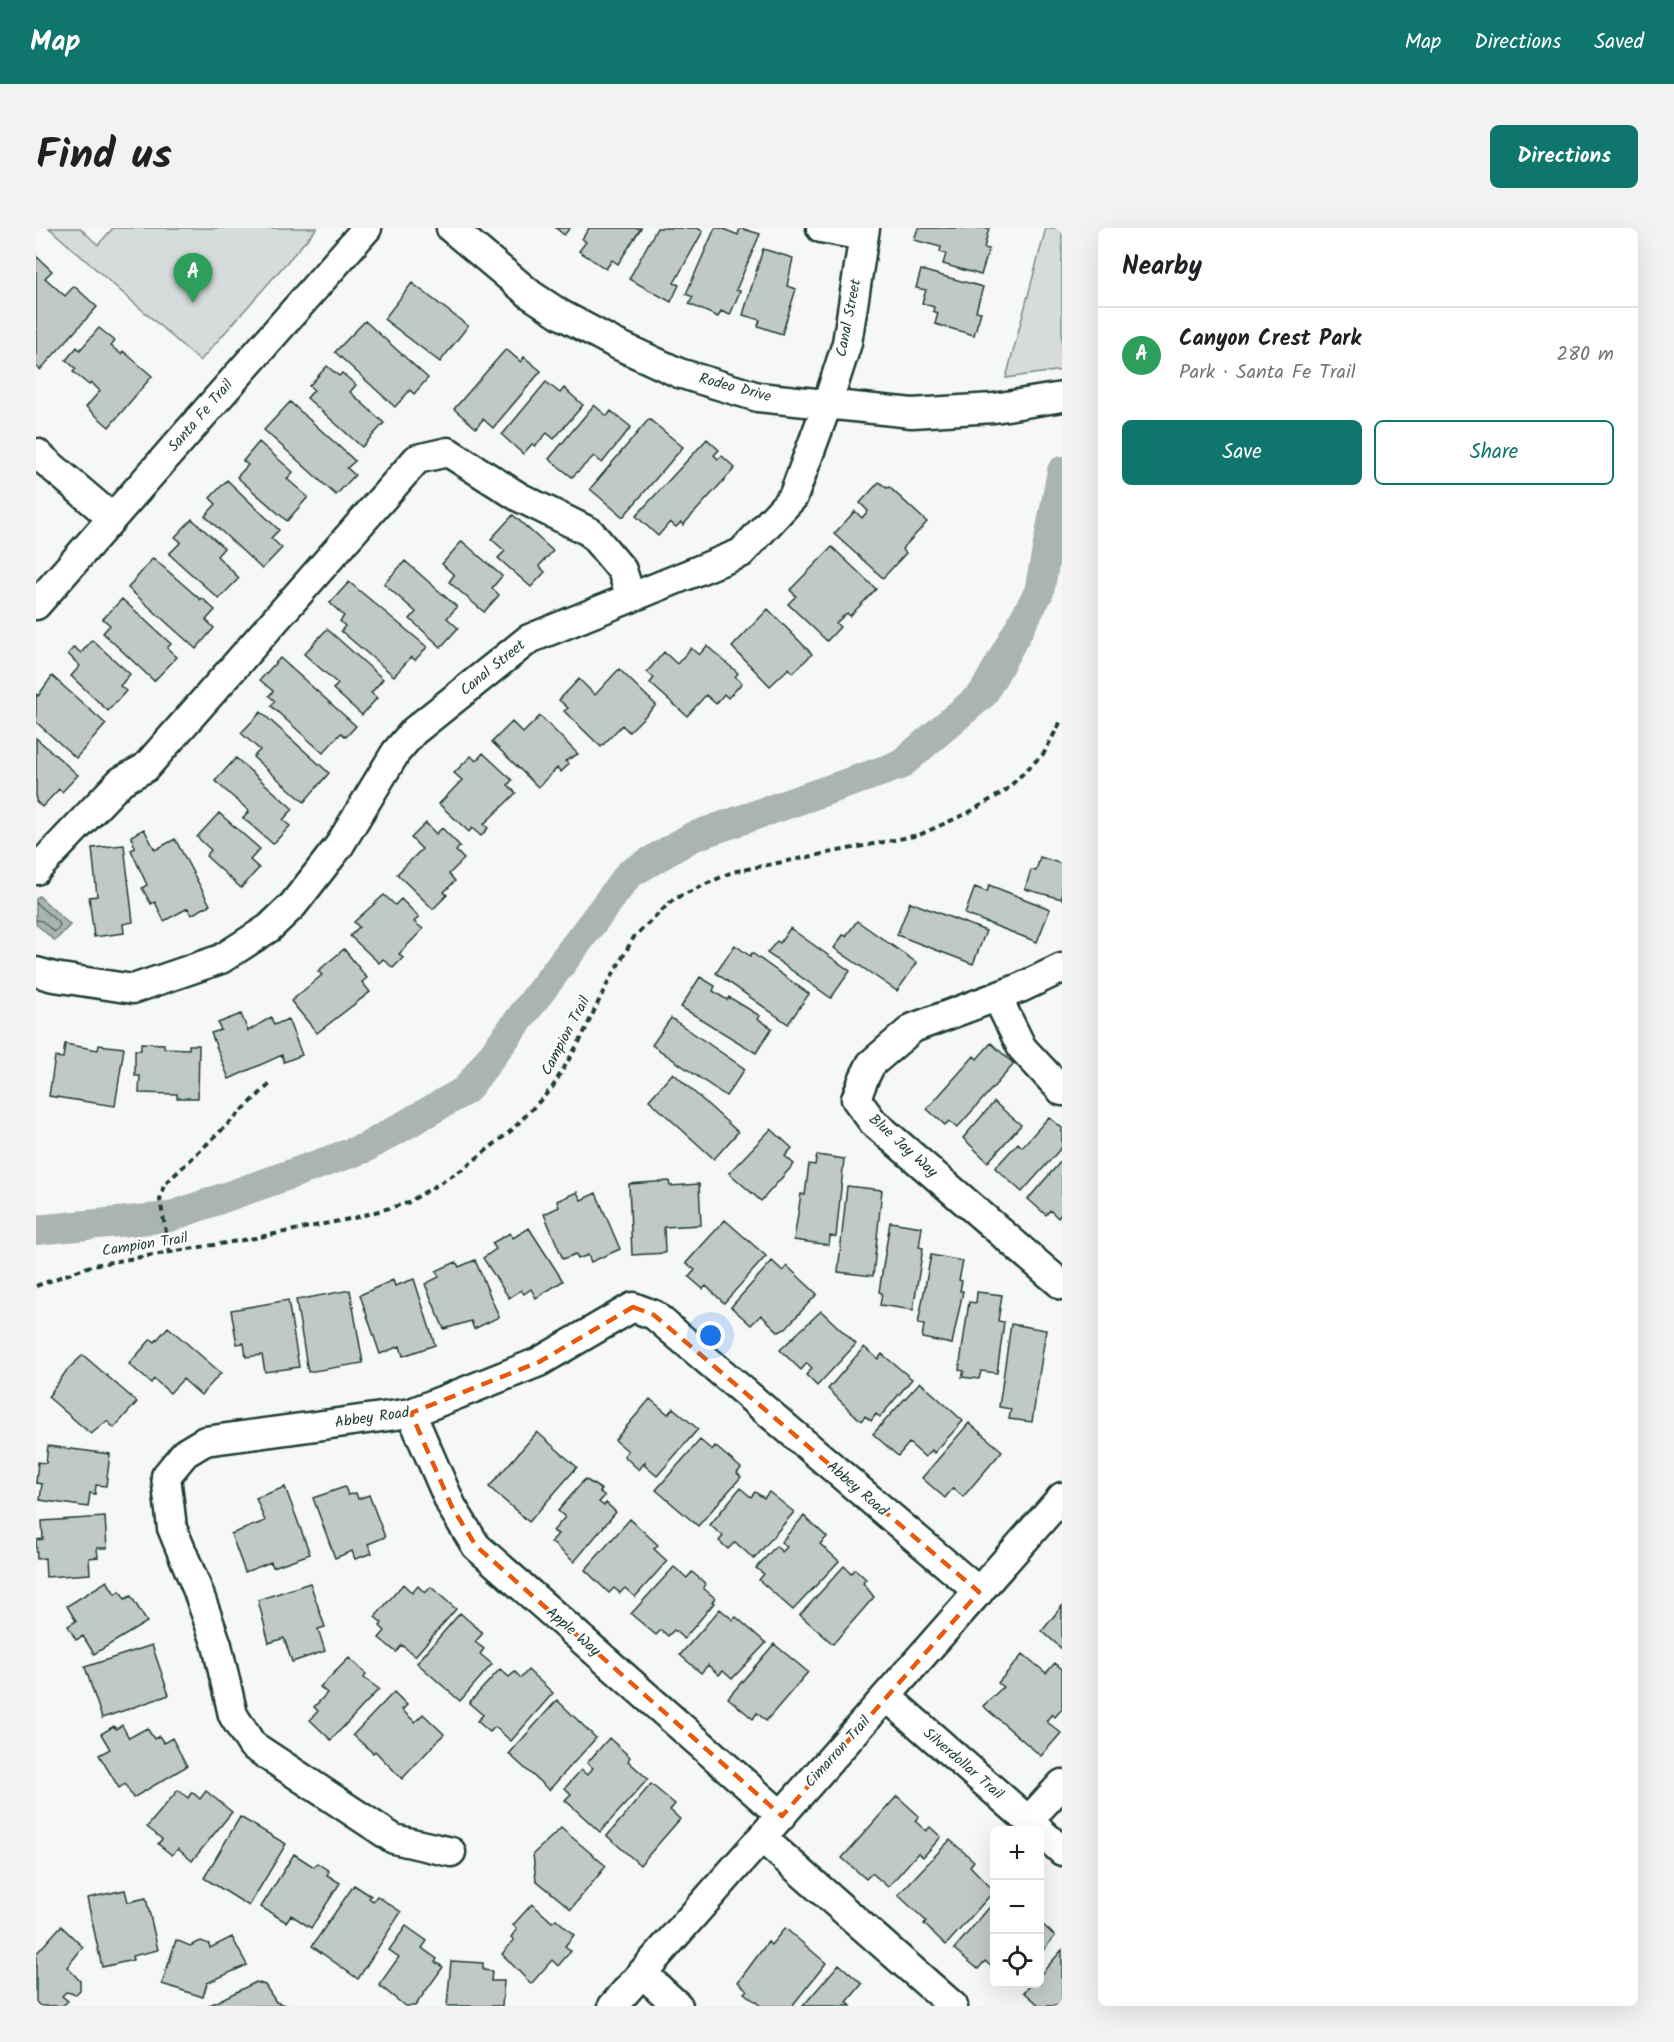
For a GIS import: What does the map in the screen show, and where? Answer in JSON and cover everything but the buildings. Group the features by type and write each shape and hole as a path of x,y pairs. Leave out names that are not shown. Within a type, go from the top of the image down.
{"street":[{"name":"Santa Fe Trail","path":"36,605 366,228"},
{"name":"Rodeo Drive","path":"451,228 531,295 560,314 616,344 679,373 758,397 912,413 994,408 1062,398"},
{"path":"821,228 864,232"},
{"name":"Canal Street","path":"36,972 54,977 133,989 221,958 269,928 293,904 339,846 396,752 414,730 528,639 741,553 792,496 827,405 847,343 864,232"},
{"path":"36,870 121,781 145,768 417,459 448,452 519,497 590,532 622,570 631,598"},
{"path":"36,453 112,518"},
{"name":"Blue Jay Way","path":"1062,968 997,997 913,1028 871,1065 856,1099 873,1122 1062,1285"},
{"path":"997,997 1022,1048 1062,1091"},
{"name":"Abbey Road","path":"451,1852 394,1839 252,1745 233,1715 217,1645 172,1528 166,1476 185,1454 205,1441 411,1413 539,1362 633,1307 654,1315 979,1592"},
{"name":"Apple Way","path":"411,1413 452,1507 476,1546 782,1816"},
{"name":"Cimarron Trail","path":"613,2006 1062,1497"},
{"name":"Silverdollar Trail","path":"887,1697 1034,1826"},
{"path":"1037,1826 1062,1784"},
{"name":"Silverdollar Trail","path":"1044,1835 1062,1851"},
{"path":"762,1838 953,2006"},
{"path":"642,1974 678,2006"}],"path":[{"name":"Campion Trail","path":"36,1286 93,1266 170,1254 354,1218 407,1203 463,1169 512,1130 552,1088 581,1039 604,990 634,937 674,899 732,872 919,835 968,813 1005,791 1044,753 1062,719"},
{"path":"170,1254 160,1200 164,1185 271,1083"}],"highlighted area":[{"path":"633,1307 654,1315 979,1592 782,1816 476,1546 452,1507 411,1413 539,1362"}],"shaded area":[{"path":"49,228 80,228 98,245 113,228 317,228 200,361"},
{"path":"1046,228 1062,228 1062,370 1006,378"}],"water":[{"path":"39,896 70,925 55,941 36,924 36,899"}],"waterway":[{"path":"36,1230 169,1217 365,1148 466,1090 629,874 692,837 900,765 983,694 1039,592 1062,471"}],"place":[{"name":"Canyon Crest Park","path":"193,303"}]}
